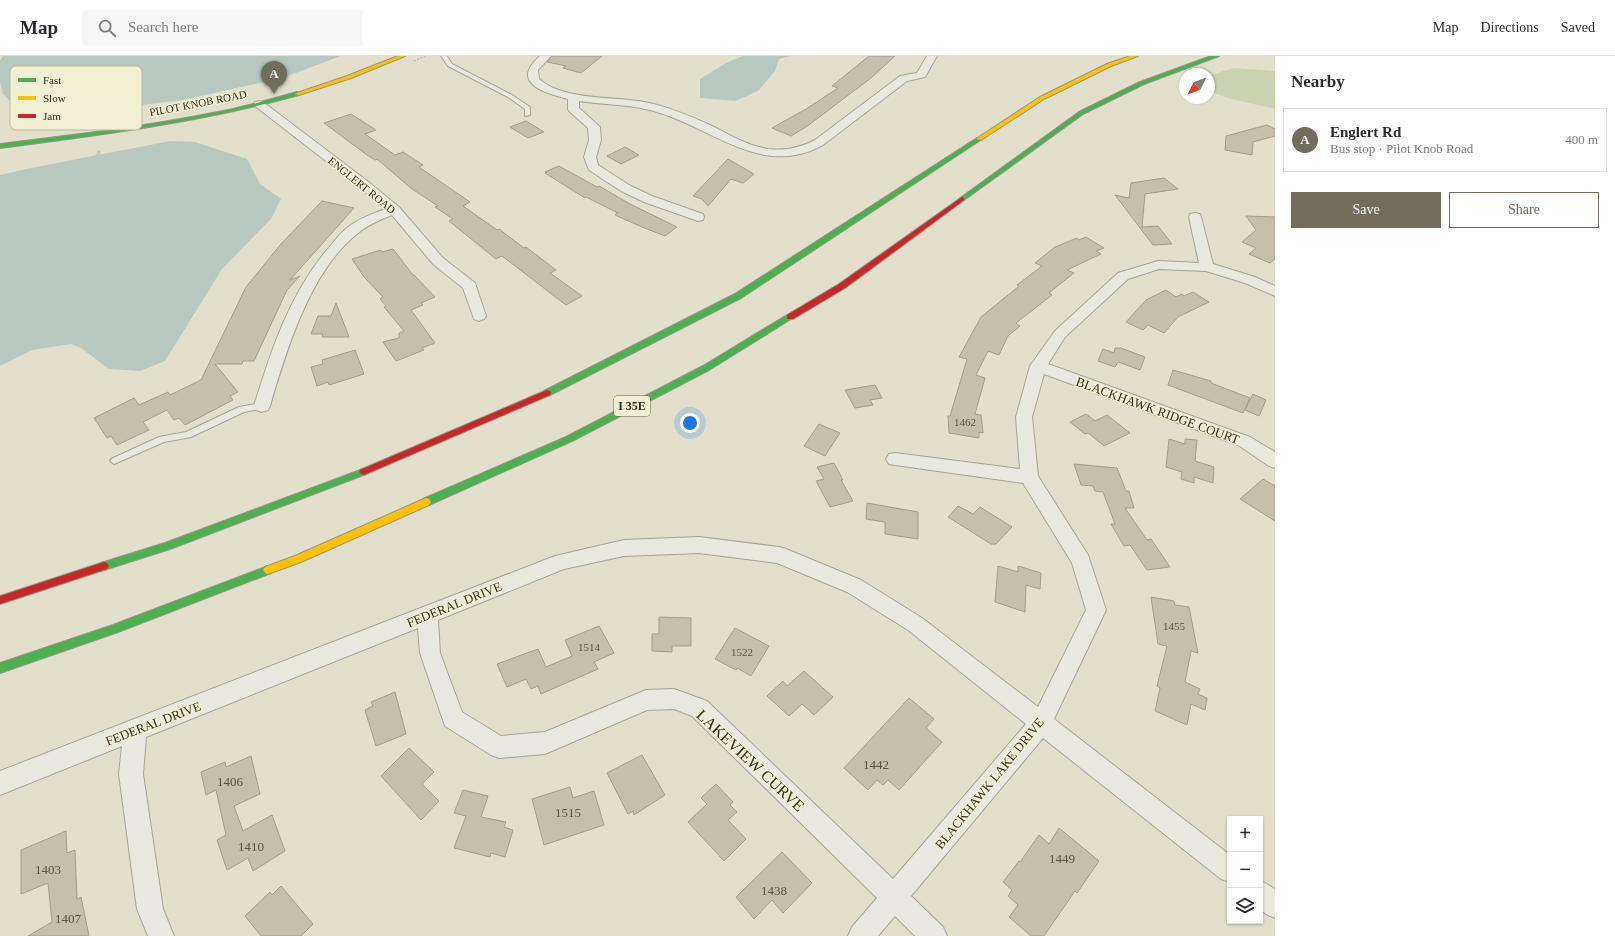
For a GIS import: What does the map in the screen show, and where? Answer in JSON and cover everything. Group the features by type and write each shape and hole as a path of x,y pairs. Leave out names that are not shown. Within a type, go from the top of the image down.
{"main road":[{"name":"PILOT KNOB ROAD","path":"142,126 259,104 303,92 402,56"},
{"path":"0,600 167,546 367,471 548,393 738,296 1042,98 1110,65 1135,56"},
{"name":"I 35E","path":"0,668 114,629 298,559 569,439 706,368 842,286 1081,112 1142,83 1184,66 1216,56"},
{"name":"PILOT KNOB ROAD","path":"0,146 120,130"},
{"name":"PILOT KNOB ROAD","path":"0,150 40,141"}],"street":[{"path":"546,56 534,67 532,75 534,80 543,88 551,92 574,97 624,102 657,108 696,123 740,146 756,151 781,153 803,150 816,145 904,78 921,75 932,56"},
{"path":"574,97 573,109 594,127 595,140 590,157 593,168 626,188 648,199 698,217"},
{"name":"ENGLERT ROAD","path":"259,104 362,183 394,210 438,261 470,286 479,316"},
{"path":"262,406 275,361 286,332 299,302 315,275 330,254 355,228 394,210"},
{"path":"1195,217 1207,267"},
{"name":"BLACKHAWK LAKE DRIVE","path":"861,936 1042,722 1096,610 1081,562 1029,477 1024,417 1038,366 1060,334 1122,276 1158,266 1207,267 1250,280 1275,292"},
{"name":"BLACKHAWK RIDGE COURT","path":"1038,366 1244,441 1275,461"},
{"path":"895,459 1029,477"},
{"name":"FEDERAL DRIVE","path":"0,783 562,562 624,548 699,545 779,555 854,586 916,624 1227,868"},
{"name":"LAKEVIEW CURVE","path":"427,615 430,653 452,719 499,747 544,744 646,700 674,699 699,708 934,936"},
{"path":"135,730 131,774 150,909 161,936"},
{"path":"1263,895 1275,905"}],"lane":[{"path":"444,56 450,65 510,96 528,108 528,115"},
{"path":"114,461 162,439 188,435 242,409 262,406"}],"green space":[{"path":"1233,68 1275,71 1275,109 1231,99 1215,93 1215,74"}],"shaded area":[{"path":"3,56 341,56 282,78 182,100 142,105 142,66 10,66 10,101 3,94 0,82 0,61"},
{"path":"743,56 791,56 779,59 775,71 758,91 735,101 700,98 700,79 728,62"},
{"path":"170,141 195,142 247,159 260,184 281,199 271,219 222,269 165,361 140,371 109,369 81,348 71,344 32,350 0,366 0,175"}],"building":[{"path":"552,56 602,56 581,73 563,68 566,66 547,62"},
{"path":"869,56 895,56 871,78 806,127 791,136 772,128 806,109 838,88 832,86"},
{"path":"351,114 376,130 365,134 395,155 403,152 423,165 419,167 470,202 463,206 497,230 499,229 524,248 526,247 556,270 550,273 582,296 566,305 502,256 496,259 449,221 453,219 435,207 438,206 412,189 377,159 375,160 367,155 324,123"},
{"path":"526,121 544,132 528,138 510,127"},
{"path":"1267,125 1275,129 1275,136 1253,142 1252,155 1225,150 1226,136"},
{"path":"625,147 639,155 621,164 607,156"},
{"path":"728,159 754,174 743,183 731,179 708,206 702,199 693,196"},
{"path":"559,166 597,187 599,186 630,204 677,227 665,236 615,215 618,213 586,197 585,198 545,173"},
{"path":"1164,178 1178,189 1145,194 1142,227 1158,226 1172,244 1153,245 1115,195 1129,198 1131,183"},
{"path":"322,201 354,208 290,280 300,276 287,290 254,361 243,361 242,364 215,364 238,392 230,396 233,400 185,425 179,418 174,420 167,410 143,422 149,430 117,445 111,436 107,438 94,418 134,398 139,405 168,392 170,395 201,380 246,287 281,244"},
{"path":"1246,216 1275,217 1275,259 1270,263 1249,254 1256,248 1242,242 1256,230"},
{"path":"1086,237 1104,248 1096,251 1101,254 1067,270 1074,273 1049,293 1052,295 1016,323 1020,326 1008,336 999,355 988,351 976,375 985,378 975,414 981,415 983,433 979,432 979,438 949,433 948,416 950,416 967,359 959,357 981,317 1019,286 1017,285 1042,266 1035,263 1055,247 1077,238 1079,240"},
{"path":"393,249 413,275 435,297 421,303 423,305 411,310 435,343 422,348 424,350 396,361 383,342 399,338 399,333 404,331 384,307 386,306 380,299 383,297 364,277 352,259 381,250 382,252"},
{"path":"1166,290 1176,297 1182,294 1184,296 1193,292 1209,302 1178,317 1164,333 1148,325 1143,330 1126,322 1146,300"},
{"path":"336,303 349,337 322,337 323,334 311,334 318,316 331,316"},
{"path":"1115,348 1121,348 1145,357 1140,370 1118,362 1115,367 1098,361 1103,349 1114,353"},
{"path":"355,350 364,374 329,385 328,382 317,386 311,367 323,364 322,360"},
{"path":"1173,370 1211,381 1211,383 1250,398 1243,413 1168,385"},
{"path":"875,385 882,398 870,400 873,405 855,408 845,390"},
{"path":"1253,394 1266,400 1259,416 1245,410"},
{"path":"1086,414 1095,421 1107,415 1130,433 1104,446 1088,433 1085,434 1070,422"},
{"path":"819,424 840,433 825,456 804,446"},
{"path":"1169,439 1185,444 1185,439 1197,440 1195,461 1214,467 1213,483 1194,477 1194,483 1181,479 1182,472 1166,467"},
{"path":"834,463 843,480 841,480 853,501 830,507 816,481 824,479 817,467"},
{"path":"1074,464 1117,468 1126,491 1129,491 1134,508 1125,508 1147,540 1151,539 1170,567 1147,570 1130,545 1124,546 1111,524 1115,524 1103,492 1095,491 1093,486 1081,485"},
{"path":"1263,479 1275,486 1275,521 1240,499"},
{"path":"867,503 918,512 918,539 885,534 885,522 866,519"},
{"path":"958,506 973,514 980,507 1012,527 996,544 991,544 948,517"},
{"path":"998,566 1018,572 1018,566 1041,573 1040,589 1026,585 1025,612 995,602"},
{"path":"1151,597 1174,601 1175,605 1189,607 1198,653 1191,651 1185,682 1200,689 1198,694 1207,698 1205,710 1191,704 1187,725 1155,711 1160,688 1157,686 1167,646 1158,644"},
{"path":"659,617 691,618 691,646 672,646 672,652 652,651 652,634 659,634"},
{"path":"599,626 614,653 594,662 598,669 541,694 538,686 531,689 526,679 507,687 497,664 538,649 546,667 572,656 565,640"},
{"path":"735,628 769,646 751,676 737,668 736,670 715,659"},
{"path":"804,671 833,697 814,715 802,704 789,716 767,696 783,681 787,686"},
{"path":"395,692 406,734 376,746 365,710 373,706 371,702"},
{"path":"909,698 934,719 926,728 942,742 899,790 888,780 883,785 877,780 868,790 844,768"},
{"path":"409,748 434,772 422,784 439,801 421,820 381,776"},
{"path":"642,755 665,795 634,815 633,811 628,814 607,773"},
{"path":"251,756 260,794 234,806 243,831 272,815 285,851 253,871 248,858 227,870 217,840 226,835 216,790 206,795 201,772 225,762 226,767"},
{"path":"716,784 733,802 730,805 737,812 728,820 746,839 724,861 688,822 707,804 701,798"},
{"path":"570,787 573,798 594,791 604,825 544,845 532,799"},
{"path":"463,790 488,796 481,817 506,822 504,827 513,830 505,857 491,853 490,857 454,848 466,816 454,813"},
{"path":"1059,828 1099,861 1077,893 1075,891 1044,936 1031,936 1009,917 1018,905 1008,896 1012,890 1003,882 1019,861 1020,862 1039,835 1049,844"},
{"path":"66,831 67,853 75,850 77,899 81,897 89,936 28,936 52,922 48,883 21,894 21,850"},
{"path":"782,852 812,883 783,913 772,900 754,919 736,897"},
{"path":"281,886 313,924 301,936 261,936 245,916 270,892 272,895"}],"waterway":[{"path":"92,159 97,156 99,152"}],"traffic: fast":[{"path":"962,199 1081,113 1142,83 1216,56"},
{"path":"142,127 224,112 297,94"},
{"path":"0,146 120,130"},
{"path":"547,393 738,296 979,139"},
{"path":"426,502 569,439 706,368 790,317"},
{"path":"104,566 167,546 363,472"},
{"path":"0,668 114,629 268,570"}],"traffic: slow":[{"path":"297,94 349,77 402,56"},
{"path":"979,139 1042,98 1109,65 1135,56"},
{"path":"268,570 298,559 426,502"}],"traffic: jam":[{"path":"790,317 842,286 962,199"},
{"path":"363,472 547,393"},
{"path":"0,600 104,566"}],"place":[{"name":"Englert Rd","path":"274,94"}]}
